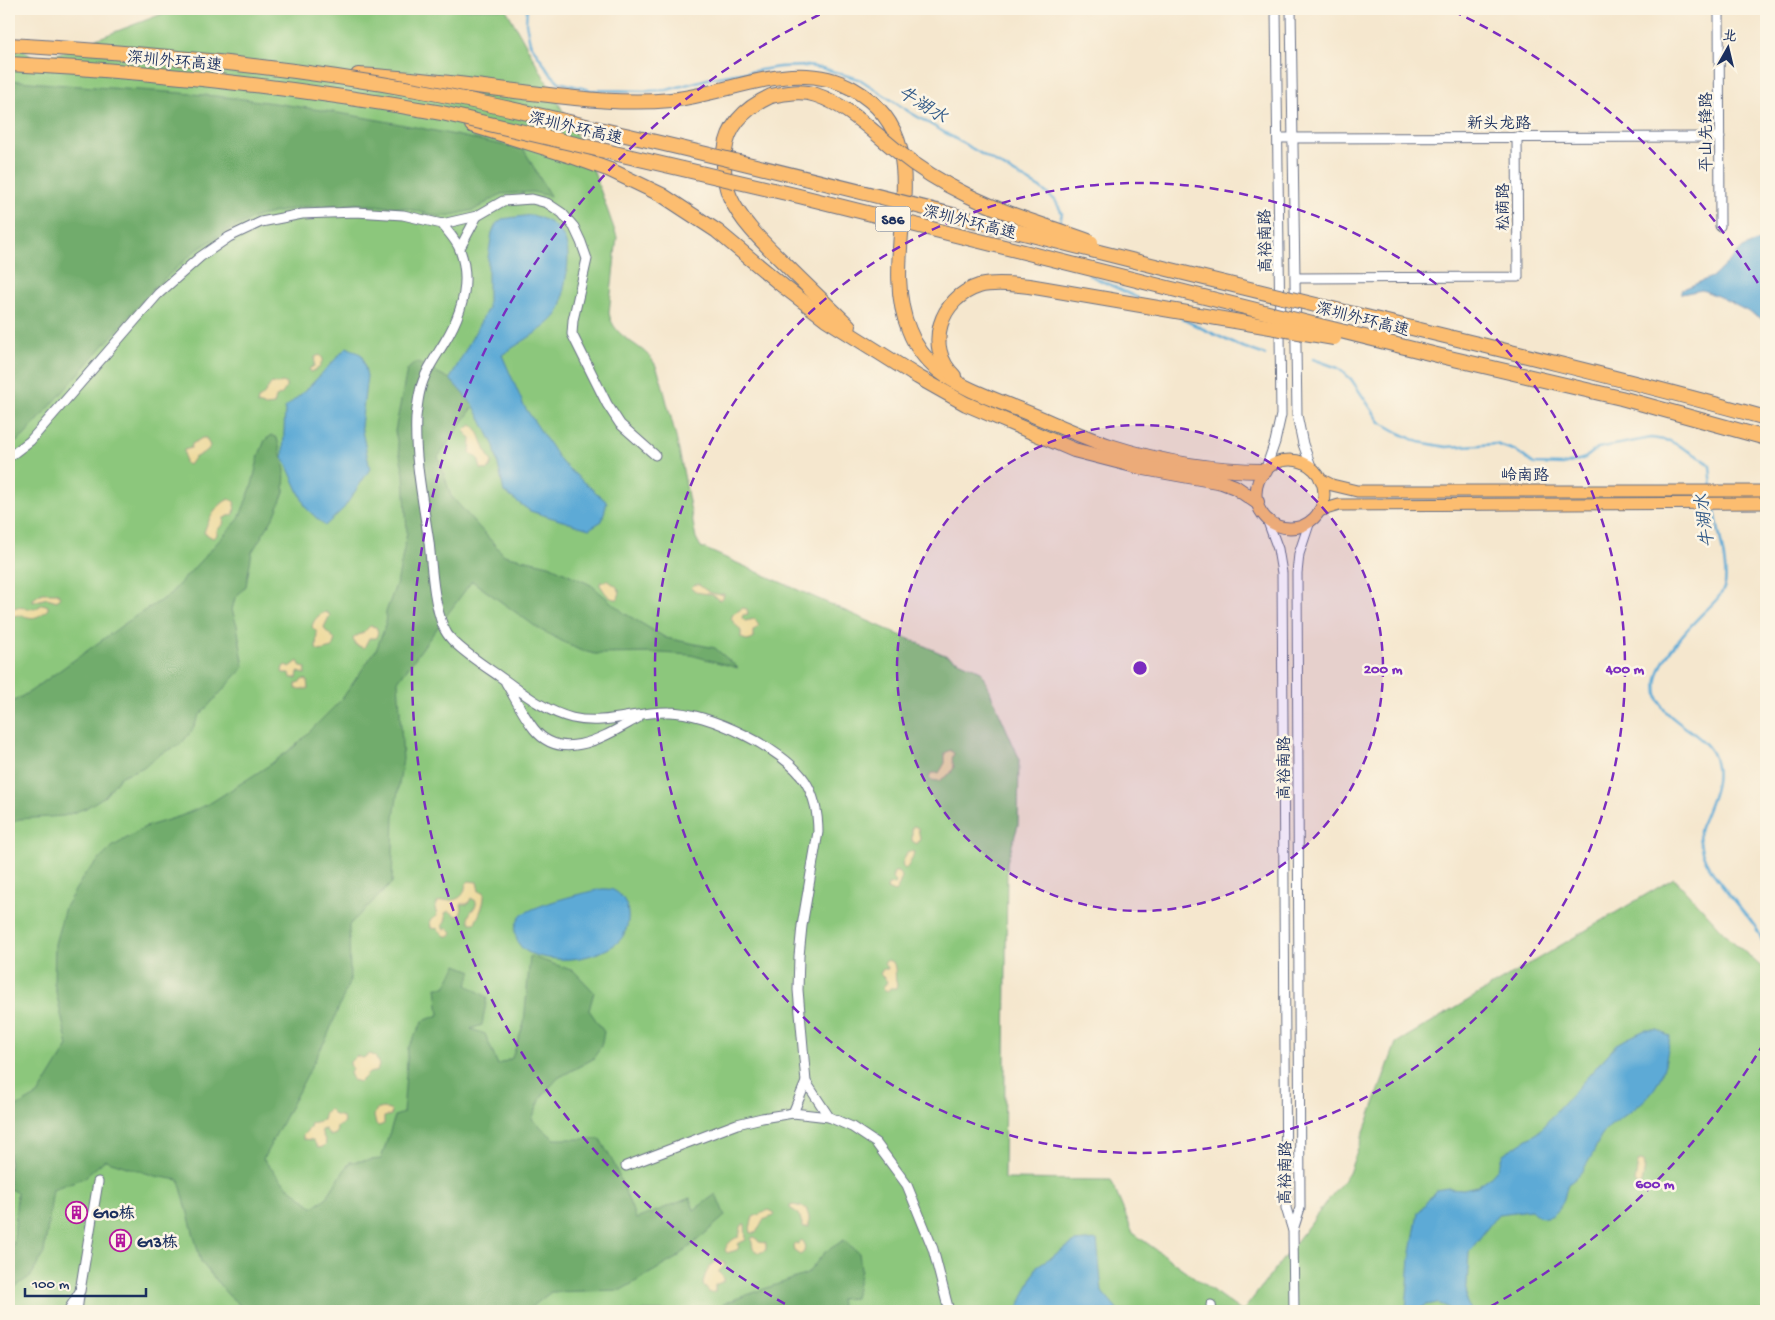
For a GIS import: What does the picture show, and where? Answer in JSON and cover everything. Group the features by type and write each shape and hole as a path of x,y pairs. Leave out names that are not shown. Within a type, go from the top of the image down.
{"highway":[{"name":"深圳外环高速","path":"9,45 222,62 308,72 506,107 794,174 1184,274 1627,380 1766,418"},
{"name":"深圳外环高速","path":"9,64 54,66 222,81 386,103 442,113 799,196 1441,356 1621,398 1766,438"},
{"path":"308,72 391,77 574,98 633,102 686,98 781,76 802,75 835,81 850,87 864,95 887,116 900,146 904,172 898,271 903,314 916,346 938,370 961,384 996,400 1092,439 1135,453 1170,462 1218,469 1265,471"},
{"path":"869,345 767,247 746,222 730,196 724,170 726,143 730,131 746,110 756,102 771,96 802,92 829,100 860,121 917,166 966,195 1003,211 1184,274"},
{"path":"442,113 489,131 610,170 662,195 717,231 804,303 918,377 966,404 1074,450 1144,468 1222,482 1235,487 1257,502"},
{"path":"961,384 944,364 939,351 939,327 947,310 959,297 980,286 1007,284 1029,286 1441,356"}],"main road":[{"path":"1288,460 1301,462 1312,469 1320,479 1324,492 1319,512 1310,521 1291,528 1278,526 1267,519 1257,502 1256,489 1260,476 1275,463 1288,460"},
{"name":"岭南路","path":"1320,479 1332,485 1357,491 1766,491"},
{"name":"岭南路","path":"1319,512 1339,505 1766,503"}],"street":[{"name":"高裕南路","path":"1265,471 1278,433 1281,414 1276,9"},
{"name":"高裕南路","path":"1291,9 1297,415 1300,434 1312,469"},
{"name":"平山先锋路","path":"1719,9 1720,226"},
{"name":"新头龙路","path":"1278,138 1720,136"},
{"name":"松荫路","path":"1296,278 1518,277 1517,137"},
{"path":"9,457 30,441 158,294 200,257 230,237 261,222 302,214 356,212 403,215 442,224 477,216 503,201 532,199 547,203 562,213 574,227 587,259 573,320 572,334 607,404 620,424 655,455"},
{"path":"460,248 477,216"},
{"path":"442,224 460,248 466,275 466,290 461,308 446,340 429,368 420,390 416,418 418,456 437,605 443,628 451,639 470,656 544,707 575,719 607,721 649,712 692,714 731,728 787,761 801,776 812,793 818,819 818,832 802,926 798,970 799,1009 806,1082 794,1113"},
{"name":"高裕南路","path":"1267,519 1278,550 1282,573 1286,1208 1293,1231"},
{"name":"高裕南路","path":"1293,1231 1300,1208 1297,573 1299,554 1310,521"},
{"path":"504,679 534,729 542,736 562,745 584,745 594,742 649,712"},
{"path":"806,1082 829,1117"},
{"path":"626,1166 736,1124 762,1118 794,1113 829,1117 852,1127 876,1143 907,1185 934,1249 949,1311"},
{"path":"77,1311 98,1182"},
{"path":"1293,1231 1294,1311"},
{"path":"68,1311 80,1291"}],"green space":[{"path":"175,9 506,9 589,158 617,237 609,313 617,330 645,352 658,370 676,436 696,538 701,547 981,671 1019,758 1018,825 1007,862 1004,1179 1111,1180 1133,1233 1241,1311 9,1311 9,34 36,62"},
{"path":"9,80 244,99 349,115 489,142 524,150 550,196 532,192 501,194 474,210 442,217 404,208 356,204 301,207 259,216 226,231 195,251 153,289 25,435 9,448"},
{"path":"416,362 450,379 474,406 438,457 451,496 504,555 549,565 591,585 624,613 666,638 715,648 738,668 691,655 660,653 595,654 579,650 539,629 472,581 398,681 403,759 394,817 392,883 349,925 350,980 327,1037 263,1159 283,1182 313,1207 326,1198 350,1162 381,1159 395,1116 403,1113 408,1048 423,1021 439,1015 436,987 445,987 457,965 472,971 467,985 487,997 482,1025 471,1029 485,1034 498,1065 512,1058 524,1023 530,956 574,971 594,992 589,1010 604,1032 601,1046 593,1059 558,1078 542,1096 532,1119 554,1139 600,1139 614,1164 636,1219 690,1198 694,1210 716,1194 725,1216 678,1257 621,1290 551,1292 527,1311 247,1311 228,1295 201,1262 179,1180 155,1176 105,1160 84,1178 53,1189 44,1253 31,1276 12,1289 9,1288 9,1245 14,1244 17,1192 9,1189 9,1111 38,1095 68,1046 54,983 55,944 65,907 85,874 112,847 145,827 181,816 212,802 295,746 342,699 377,648 385,626 386,612 398,579 407,533 404,474 395,431 407,370"},
{"path":"272,435 277,438 285,470 284,492 275,515 252,552 246,586 235,598 232,610 237,625 244,667 199,716 191,732 180,745 162,753 142,768 121,776 105,796 86,808 64,816 19,819 9,825 9,704 31,691 134,617 168,596 239,519 252,485 259,455 265,440"},
{"path":"1674,878 1729,938 1766,971 1766,1311 1243,1311 1349,1173 1396,1043"},
{"path":"844,1240 859,1253 861,1269 855,1298 840,1299 842,1311 832,1309 832,1311 713,1311 727,1302 807,1274 825,1252"}],"sand":[{"path":"320,355 323,359 319,368 311,372 309,369 314,366 315,357"},
{"path":"282,382 286,384 286,388 282,394 276,397 274,405 265,406 257,404 258,399 263,396 272,383"},
{"path":"472,425 476,428 492,462 487,470 481,469 478,458 470,453 471,439 464,431"},
{"path":"202,438 206,438 210,446 208,450 194,458 189,465 185,463 184,450 191,448 192,444"},
{"path":"229,499 235,502 234,514 224,518 223,525 217,530 217,535 213,538 204,533 213,513"},
{"path":"607,580 616,586 620,592 618,599 609,597 600,585 600,583"},
{"path":"698,584 710,592 724,594 723,598 719,600 713,595 691,588"},
{"path":"42,593 58,593 60,597 57,601 47,598 33,602 33,599"},
{"path":"43,604 48,606 48,609 37,617 16,615 11,617 9,615 11,610 16,607 35,609"},
{"path":"743,608 747,609 748,614 743,615 742,618 745,621 755,619 759,626 753,631 753,638 749,641 741,638 741,631 731,619 733,614"},
{"path":"326,612 330,615 324,627 335,639 332,648 320,651 316,649 317,632 312,627 317,618"},
{"path":"370,626 376,627 378,632 376,638 369,638 364,648 356,645 353,640 354,637 363,633"},
{"path":"298,661 301,667 306,668 305,674 298,672 297,678 291,678 290,673 283,673 283,667 286,665 290,667"},
{"path":"304,679 307,680 308,689 296,689 296,684"},
{"path":"950,750 954,753 952,759 954,767 951,773 939,781 931,780 929,777 931,773 939,773 945,763 945,753"},
{"path":"912,827 918,828 920,839 917,844 912,841"},
{"path":"909,851 914,852 912,859 905,869 902,864"},
{"path":"894,872 898,872 902,877 897,890 894,892 887,889 888,885 895,884 896,882 892,878"},
{"path":"469,881 477,882 479,891 484,892 483,904 475,923 470,923 468,918 476,905 476,901 471,898 468,904 461,904 460,915 456,916 449,911 445,913 446,919 443,927 444,930 448,928 452,932 451,936 445,936 438,929 431,928 430,921 437,916 435,908 438,902 459,898"},
{"path":"887,960 893,962 897,985 896,988 890,988 888,991 883,989 887,981 880,974 883,969 888,969 884,964"},
{"path":"370,1054 375,1056 379,1065 377,1071 369,1073 360,1082 353,1080 350,1073 352,1068 350,1062 356,1056 363,1058"},
{"path":"383,1108 392,1111 391,1115 384,1117 384,1124 379,1126 376,1125 374,1116 376,1110"},
{"path":"329,1109 335,1115 343,1117 344,1123 337,1127 336,1134 330,1136 325,1129 321,1130 326,1144 318,1148 313,1140 303,1139 303,1135 310,1128 311,1123 323,1120 325,1112"},
{"path":"1638,1162 1644,1162 1645,1167 1642,1183 1638,1185 1635,1183"},
{"path":"790,1206 806,1208 809,1217 809,1227 803,1227 799,1214 790,1208"},
{"path":"769,1210 775,1213 774,1216 763,1220 756,1233 751,1233 750,1228 753,1217"},
{"path":"743,1224 745,1224 746,1240 737,1244 739,1247 737,1250 727,1253 726,1248 732,1240 739,1237"},
{"path":"755,1237 759,1242 766,1243 766,1250 759,1253 753,1249 751,1238"},
{"path":"801,1240 805,1245 804,1252 800,1255 794,1251 793,1245 795,1243 798,1244"},
{"path":"719,1260 725,1262 725,1265 718,1272 724,1278 724,1281 715,1285 715,1292 710,1293 703,1285 705,1277 710,1267"}],"water":[{"path":"532,215 545,220 555,227 562,234 566,243 568,264 563,300 559,311 550,322 502,355 524,406 562,463 607,502 602,521 589,529 530,511 504,492 494,446 474,406 450,379 488,308 488,258 492,233 496,224 502,219"},
{"path":"1766,238 1766,321 1720,297 1702,290 1681,294 1681,290 1714,276 1744,247"},
{"path":"347,347 362,355 367,376 361,426 370,469 344,508 325,526 306,508 283,457 285,408 307,389"},
{"path":"602,889 613,890 620,894 627,908 628,923 626,931 617,943 595,954 566,959 536,955 526,951 520,945 515,930 522,915 549,903"},
{"path":"1645,1030 1658,1030 1670,1037 1666,1061 1655,1088 1640,1104 1606,1130 1583,1169 1568,1184 1562,1204 1554,1214 1542,1217 1531,1210 1498,1214 1469,1252 1466,1302 1472,1311 1451,1311 1448,1307 1437,1303 1426,1305 1418,1310 1406,1310 1410,1258 1418,1213 1436,1190 1448,1188 1463,1189 1477,1186 1489,1178 1498,1168 1503,1154 1536,1134 1618,1043"},
{"path":"1097,1240 1102,1292 1118,1311 1017,1311 1037,1266 1075,1242"}],"waterway":[{"name":"牛湖水","path":"527,9 526,23 530,43 550,73 559,82 590,90 667,90 711,78 779,67 807,66 822,68 861,80 911,113 1040,188 1055,200 1062,213 1059,227"},
{"name":"牛湖水","path":"1089,275 1138,298"},
{"name":"牛湖水","path":"1182,319 1237,345 1265,355"},
{"name":"牛湖水","path":"1313,359 1338,368 1351,379 1380,422 1419,442 1446,447 1496,444 1516,451 1534,464 1563,465 1585,458 1598,448 1651,438 1670,441 1703,459 1710,466 1712,488"},
{"name":"牛湖水","path":"1714,505 1725,567 1724,588 1722,593 1689,627 1669,653 1659,671 1657,693 1660,704 1667,713 1696,735 1712,753 1717,770 1713,794 1699,830 1701,847 1704,857 1716,878 1758,931 1766,952"}],"place":[{"name":"G10栋","path":"77,1212"},
{"name":"G13栋","path":"121,1241"}]}
